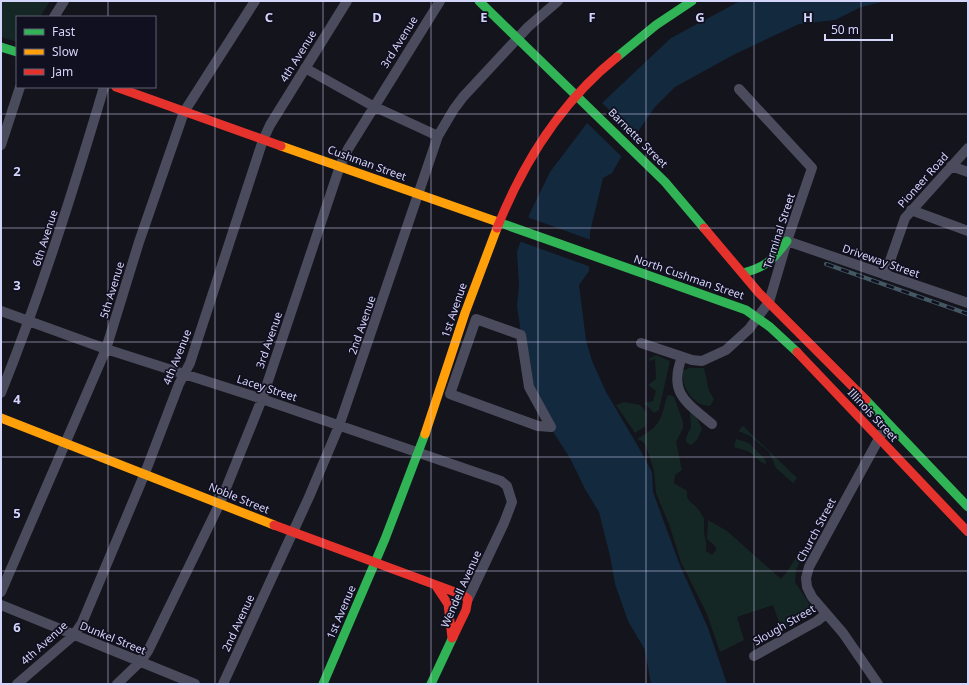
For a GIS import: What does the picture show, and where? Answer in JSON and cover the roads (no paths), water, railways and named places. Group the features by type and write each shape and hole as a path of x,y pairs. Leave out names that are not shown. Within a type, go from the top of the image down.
{"main road":[{"name":"Barnette Street","path":"479,1 646,163 759,293 769,302"},
{"name":"1st Avenue","path":"323,684 375,562 418,452 477,280 499,223 517,184 549,129 576,95 633,43 685,3"},
{"path":"1,47 16,52"},
{"name":"Cushman Street","path":"119,88 610,262"},
{"path":"743,273 760,269 772,261 787,240"},
{"name":"North Cushman Street","path":"610,262 746,310 758,317"},
{"name":"Illinois Street","path":"769,302 968,507"},
{"name":"Illinois Street","path":"758,317 800,355 878,439 968,532"},
{"name":"Noble Street","path":"1,418 145,473 293,533 463,595 468,599"},
{"path":"434,585 449,604 452,615 452,638"},
{"name":"Wendell Avenue","path":"431,684 466,610 468,599"}],"street":[{"path":"55,16 64,1"},
{"name":"5th Avenue","path":"1,592 106,349 139,242 184,112 255,1"},
{"name":"4th Avenue","path":"17,684 74,635 82,623 145,473 184,374 190,363 263,140 270,125 346,1"},
{"name":"3rd Avenue","path":"117,684 140,662 148,651 220,503 262,399 340,166 348,149 373,106 440,1"},
{"name":"2nd Avenue","path":"223,684 293,533 339,426 438,136 463,97 518,38 558,1"},
{"path":"305,68 373,106 438,136"},
{"path":"1,145 20,88"},
{"name":"6th Avenue","path":"1,393 30,321 66,214 104,88"},
{"name":"Terminal Street","path":"739,89 812,168 787,240 769,302"},
{"name":"Pioneer Road","path":"885,275 900,227 911,210 968,148"},
{"path":"951,166 968,172"},
{"path":"911,210 968,231"},
{"name":"Driveway Street","path":"787,240 968,303"},
{"path":"641,343 682,357 702,361 712,357 731,345 749,329 769,302"},
{"name":"Lacey Street","path":"1,311 106,349 262,399 501,481 507,486 512,502"},
{"path":"476,319 521,335 529,387 551,426 538,426 450,394 476,319"},
{"path":"682,357 677,371 676,381 680,393 691,406 712,424"},
{"name":"Church Street","path":"878,684 807,587 806,578 809,567 888,423"},
{"name":"Wendell Avenue","path":"468,599 504,523 512,502"},
{"name":"Dunkel Street","path":"1,605 195,684"},
{"name":"Slough Street","path":"754,656 817,622 826,614"}],"water":[{"path":"740,1 886,1 861,7 835,20 799,24 735,54 675,87 655,107 624,152 612,173 603,178 590,232 589,271 579,285 586,340 592,361 606,392 652,472 653,492 679,563 708,628 727,684 651,684 645,650 628,621 615,584 599,512 529,387 517,306 519,286 517,252 530,213 550,172 603,102 671,38"}],"railway":[{"path":"826,264 968,314"}]}
